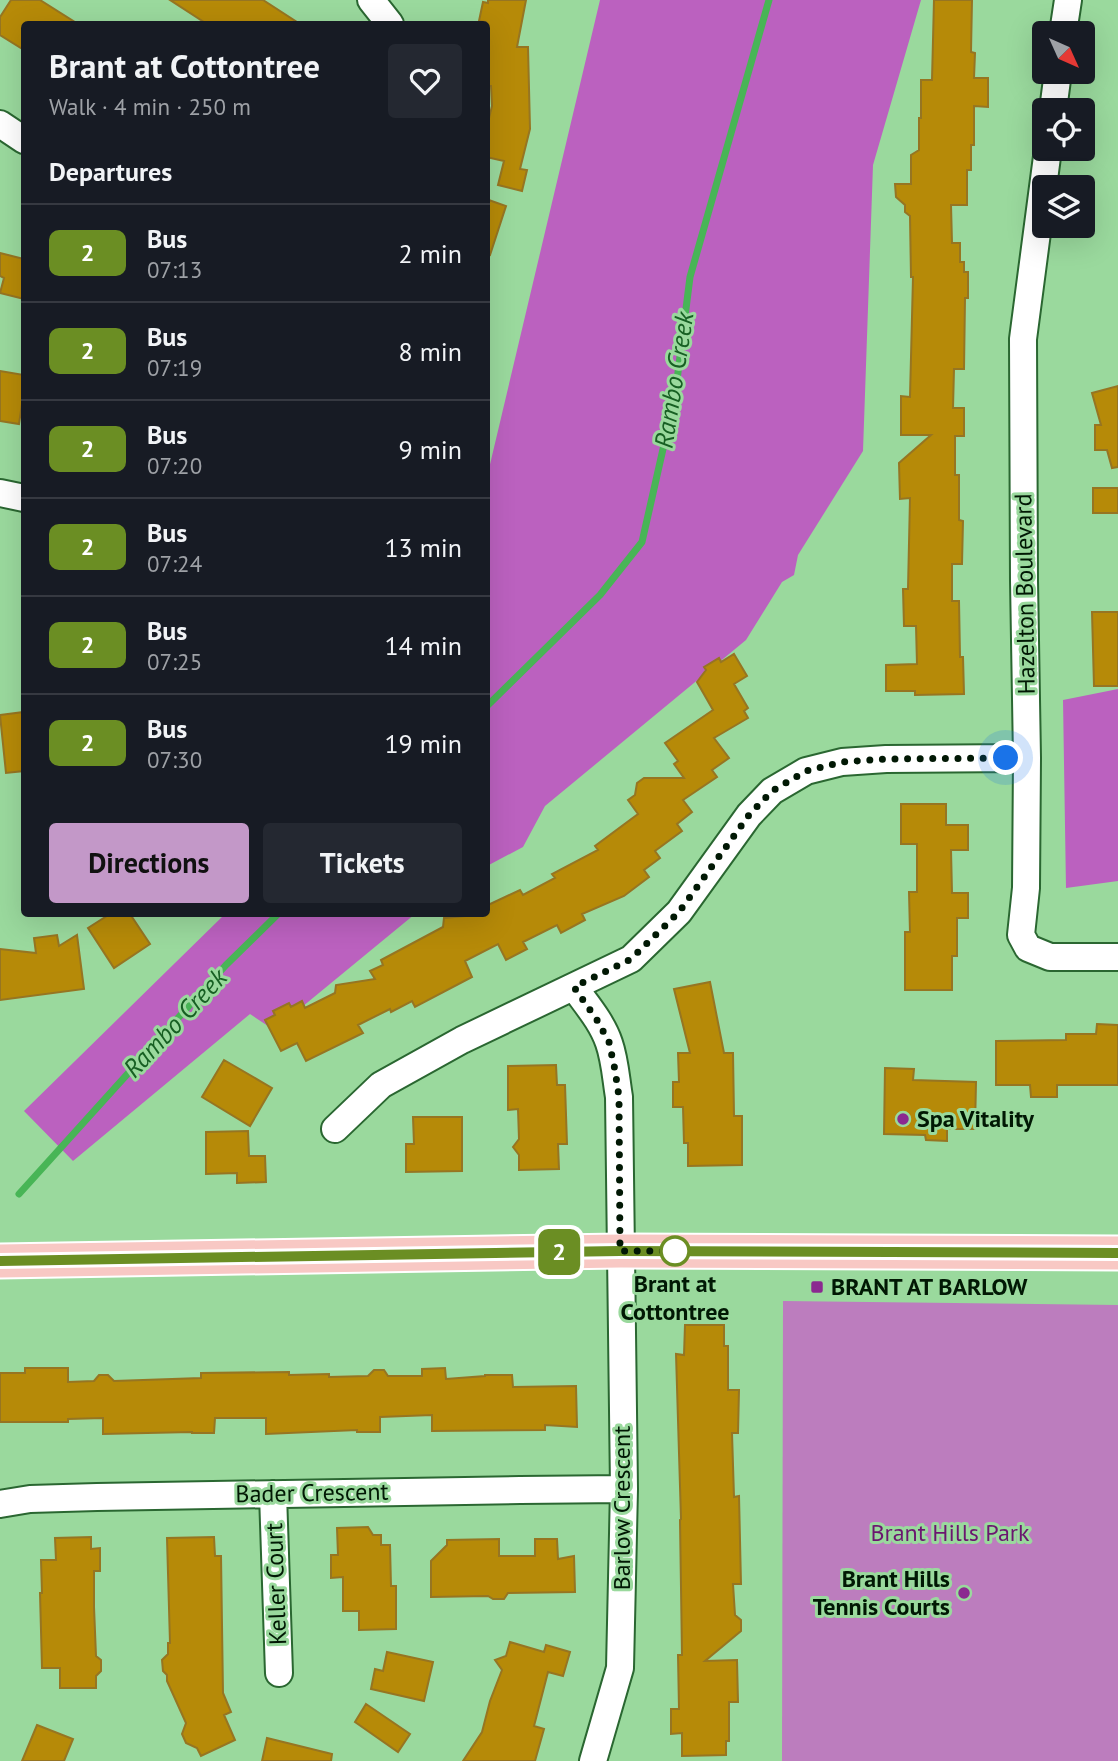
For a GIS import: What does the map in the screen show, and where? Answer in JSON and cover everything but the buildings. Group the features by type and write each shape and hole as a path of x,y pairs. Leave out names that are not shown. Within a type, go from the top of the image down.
{"main road":[{"path":"0,1261 620,1251 1118,1253"}],"street":[{"path":"371,0 388,21"},
{"path":"1065,21 1068,0"},
{"path":"0,124 21,138"},
{"name":"Hazelton Boulevard","path":"1046,161 1023,339 1027,758 1026,888 1021,935 1028,948 1050,957 1118,957"},
{"path":"0,493 21,497"},
{"path":"335,1129 381,1085 462,1040 631,959 679,912 749,815 772,791 806,771 842,762 886,759 1027,758"},
{"name":"Barlow Crescent","path":"574,987 609,1042 619,1097 624,1489 620,1668 593,1761"},
{"name":"Bader Crescent","path":"0,1504 30,1499 624,1489"},
{"name":"Keller Court","path":"273,1494 279,1673"}],"green space":[{"name":"Brant Hills Park","path":"783,1301 1118,1305 1118,1761 782,1761"}],"shaded area":[{"path":"600,0 921,0 873,165 863,451 798,555 794,575 782,582 746,640 545,806 523,847 490,864 490,464"},
{"path":"1118,689 1118,881 1066,888 1063,700"},
{"path":"222,917 411,917 274,1030 250,1014 73,1161 24,1111"}],"waterway":[{"name":"Rambo Creek","path":"490,703 600,595 642,542 675,396 690,277 769,0"},
{"name":"Rambo Creek","path":"19,1194 226,965 275,917"}],"bus line":[{"name":"2","path":"0,1261 620,1251 1118,1253"}],"place":[{"name":"Spa Vitality","path":"903,1119"},
{"name":"Brant at Cottontree","path":"675,1251"},
{"name":"BRANT AT BARLOW","path":"817,1287"},
{"name":"Brant Hills Tennis Courts","path":"964,1593"}],"route":[{"path":"675,1251 620,1251 619,1097 615,1070 609,1042 574,987 631,959 679,912 749,815 772,791 806,771 842,762 886,759 1006,758"}]}
